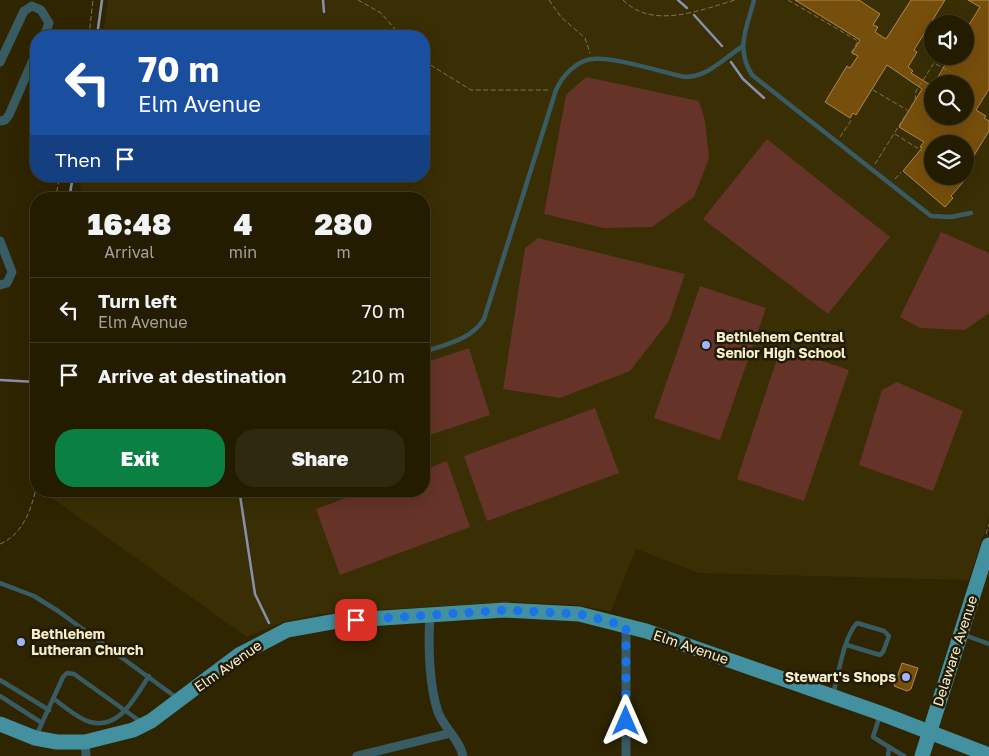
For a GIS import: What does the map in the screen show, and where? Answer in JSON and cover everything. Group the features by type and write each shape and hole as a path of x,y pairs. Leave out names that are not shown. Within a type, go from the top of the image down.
{"main road":[{"name":"Delaware Avenue","path":"922,756 961,633 985,572 989,545"},
{"name":"Elm Avenue","path":"0,724 35,738 86,749 144,724 180,700 239,655 286,630 337,621 515,610 579,614 626,626 833,696 930,731 989,755"}],"street":[{"path":"0,62 24,11 32,6 41,10 49,23 46,30"},
{"path":"0,121 5,120 8,115 30,66"},
{"path":"0,241 12,272 7,283 0,285"},
{"path":"430,615 430,661 438,712 460,747 463,756"},
{"path":"626,626 626,756"},
{"path":"357,756 450,733"}],"lane":[{"path":"754,0 742,56 752,74 931,216 951,217 971,213"},
{"path":"430,350 465,338 479,327 484,319 556,90 565,75 592,59 685,77 695,77 709,70 743,46"},
{"path":"0,583 34,596 149,676 180,700"},
{"path":"833,696 847,645 853,627 857,623 884,631 888,636 883,652 880,655 847,645"},
{"path":"961,633 989,644"},
{"path":"35,738 63,677 67,673 74,674 144,724"},
{"path":"54,699 89,722 104,723 119,718 149,676"},
{"path":"0,680 49,710"},
{"path":"0,696 42,723"},
{"path":"880,713 873,737 904,756"},
{"path":"888,747 888,756"}],"path":[{"path":"90,30 93,0"},
{"path":"358,0 381,13 396,30"},
{"path":"549,0 561,17 585,38 592,59"},
{"path":"623,0 630,7 656,16 687,14 735,0"},
{"path":"788,0 858,41 851,54 854,56"},
{"path":"872,169 915,100 916,91 934,63 950,72"},
{"path":"430,65 471,90 556,90"},
{"path":"873,90 908,111"},
{"path":"837,142 852,119"},
{"path":"894,133 922,151"},
{"path":"891,185 901,172"},
{"path":"0,544 8,541 19,531 27,517 33,497"}],"shaded area":[{"name":"Bethlehem Central Senior High School","path":"108,0 989,0 989,518 969,580 699,573 636,549 611,611 574,605 512,602 319,614 283,622 247,637 50,497 430,497 430,192 80,192 81,182 430,182 430,30 104,30"},
{"path":"586,77 699,101 705,121 709,158 694,197 652,227 604,228 544,214 566,95"},
{"path":"767,139 890,237 828,314 703,219"},
{"path":"941,232 989,253 989,313 965,330 920,328 900,317"},
{"path":"538,238 685,274 669,321 630,371 560,398 503,389 525,248"},
{"path":"700,286 766,308 720,440 654,418"},
{"path":"781,347 849,370 804,501 737,479"},
{"path":"469,348 490,415 430,435 430,361"},
{"path":"897,382 963,411 933,491 859,465 882,390"},
{"path":"595,408 619,473 487,521 464,456"},
{"path":"447,461 470,527 340,575 316,509 349,497 430,497 430,468"}],"building":[{"path":"795,0 859,0 880,14 873,25 878,27 875,32 886,39 911,0 945,0 936,15 924,15 924,34 914,50 917,52 908,67 913,71 911,73 924,81 924,125 974,125 974,75 939,75 945,65 974,65 974,17 980,7 968,0 989,0 989,89 976,110 986,116 984,118 989,121 989,131 974,155 974,135 924,135 924,142 899,127 922,89 887,65 856,115 853,113 850,118 825,102 847,66 850,68 858,56 852,53 860,40"},
{"path":"924,142 924,185 961,185 945,207 903,171 922,148 920,147"},
{"name":"Stewart's Shops","path":"902,663 918,668 911,689 907,691 894,686"}],"waterway":[{"path":"98,30 102,0"},
{"path":"323,0 324,12"},
{"path":"678,0 687,8"},
{"path":"694,15 722,46"},
{"path":"731,62 743,79 764,98"},
{"path":"70,192 72,182"},
{"path":"0,380 30,382"},
{"path":"240,497 255,594 269,623"}],"place":[{"name":"Bethlehem Central Senior High School","path":"706,345"},
{"name":"Bethlehem Lutheran Church","path":"21,642"},
{"name":"Stewart's Shops","path":"906,677"}],"route":[{"path":"356,620 506,610 579,614 626,626 626,721"}]}
